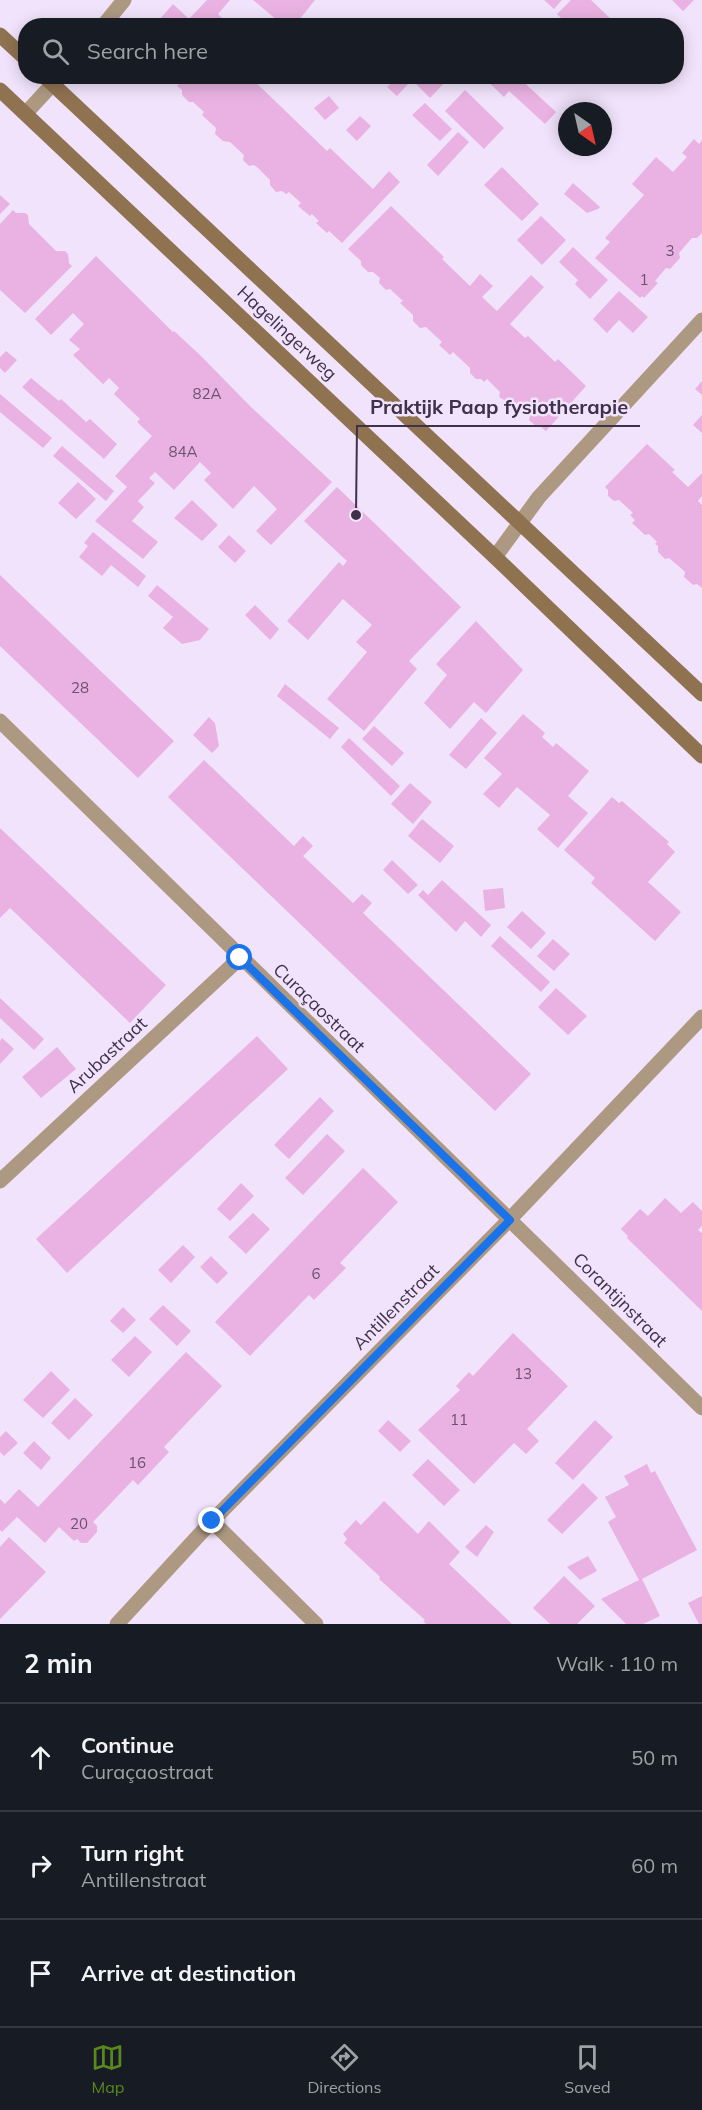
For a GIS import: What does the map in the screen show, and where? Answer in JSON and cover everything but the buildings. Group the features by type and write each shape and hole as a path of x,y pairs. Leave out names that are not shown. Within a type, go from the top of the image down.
{"main road":[{"path":"0,34 18,51"},
{"name":"Hagelingerweg","path":"57,84 702,694"},
{"name":"Hagelingerweg","path":"0,90 495,557 702,756"}],"street":[{"path":"109,18 124,0"},
{"path":"26,113 48,84"},
{"path":"495,557 539,496 702,320"},
{"name":"Curaçaostraat","path":"0,721 510,1220"},
{"name":"Arubastraat","path":"0,1181 240,958"},
{"name":"Antillenstraat","path":"117,1624 212,1521 510,1220 702,1017"},
{"name":"Corantijnstraat","path":"510,1220 702,1408"},
{"path":"212,1521 315,1624"}],"place":[{"name":"Praktijk Paap fysiotherapie","path":"356,515"}],"route":[{"path":"212,1521 510,1220 240,958"}]}
